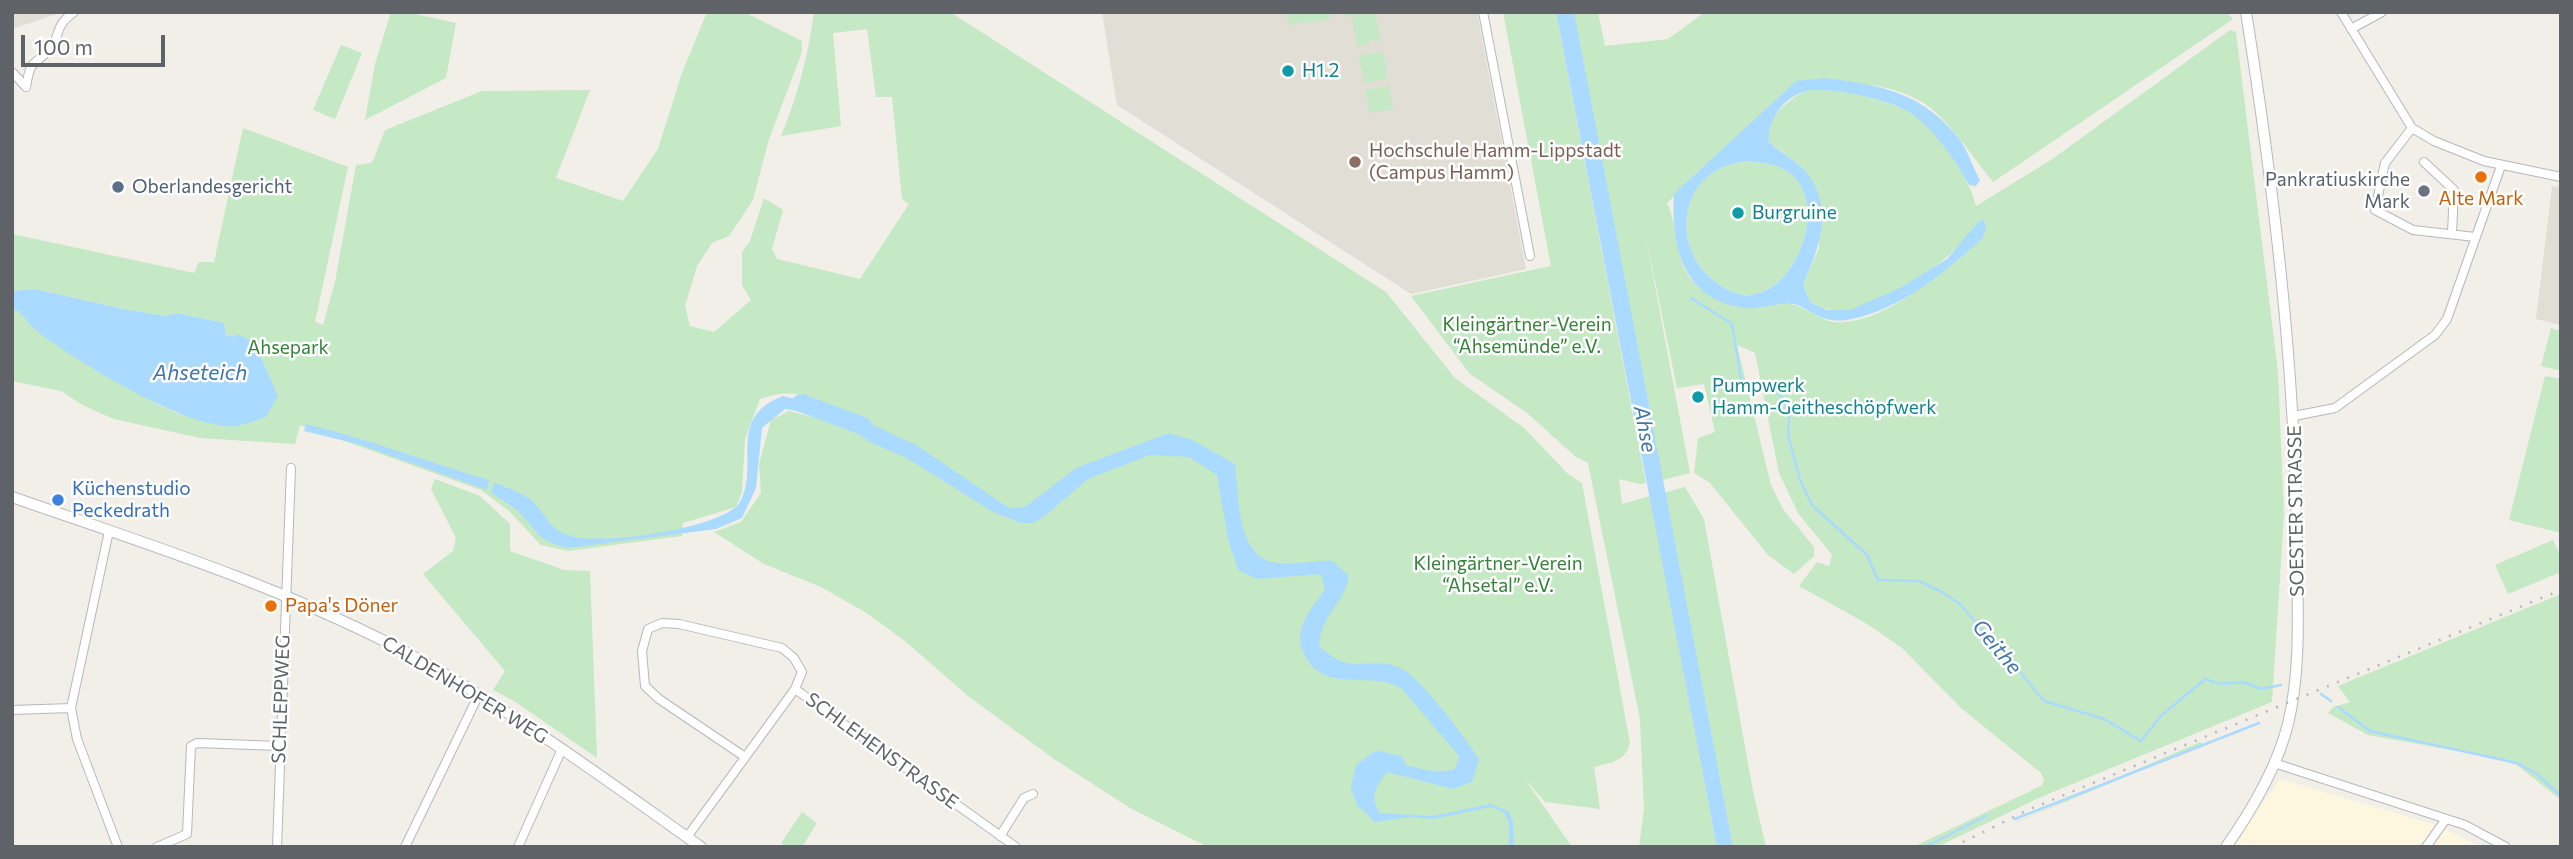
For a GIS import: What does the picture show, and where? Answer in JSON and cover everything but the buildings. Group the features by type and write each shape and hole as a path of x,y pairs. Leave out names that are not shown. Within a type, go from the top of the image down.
{"main road":[{"name":"SOESTER STRASSE","path":"2226,847 2252,807 2274,763 2288,722 2297,668 2294,416 2285,299 2246,12"},
{"name":"CALDENHOFER WEG","path":"12,497 232,572 397,648 479,694 701,847"}],"street":[{"path":"12,72 26,87 30,65 50,49 60,23 74,12"},
{"path":"1483,12 1530,256"},
{"path":"2341,12 2412,128 2434,141 2501,166 2561,177"},
{"path":"2351,29 2382,12"},
{"path":"2412,128 2385,163 2373,207 2401,226 2413,230 2475,237"},
{"path":"2424,162 2454,190 2452,233"},
{"path":"2294,416 2334,408 2435,335 2447,318 2501,166"},
{"name":"SCHLEPPWEG","path":"277,847 284,595 291,468"},
{"path":"110,531 71,708 77,739 118,847"},
{"path":"745,757 659,699 645,686 642,651 648,629 663,623 679,624 782,648 794,658 802,672 795,689"},
{"name":"SCHLEHENSTRASSE","path":"687,837 795,689 1002,841 1016,847"},
{"path":"405,847 479,694"},
{"path":"12,710 71,708"},
{"path":"157,847 187,834 191,746 197,743 280,746"},
{"path":"518,847 562,749"},
{"path":"2274,763 2446,819 2482,833 2506,847"},
{"path":"1002,841 1024,798 1033,794"},
{"path":"2426,847 2446,819"}],"shaded area":[{"path":"12,12 63,12 12,29"},
{"name":"Hochschule Hamm-Lippstadt (Campus Hamm)","path":"1102,12 1477,12 1526,269 1411,294 1117,105"},
{"path":"2552,186 2561,187 2561,325 2536,319"},
{"path":"2280,779 2436,825 2481,847 2231,847"}],"green space":[{"path":"391,12 407,12 456,23 446,78 365,120 375,64"},
{"path":"707,12 744,12 802,41 802,52 769,139 753,200 729,236 712,243 697,266 685,306 690,326 714,332 751,300 742,285 742,252 750,241 764,198 783,210 772,249 777,259 860,279 909,204 902,199 892,97 876,97 867,29 833,33 841,126 781,136 802,75 814,12 950,12 1386,292 1455,378 1524,428 1568,474 1582,483 1630,743 1621,757 1594,767 1600,809 1545,802 1524,778 1572,847 1208,847 1130,808 1054,759 968,696 905,641 865,612 821,587 764,564 714,532 741,522 761,493 759,464 771,420 789,411 821,419 827,404 809,397 785,393 760,399 745,439 742,492 736,507 683,523 682,536 568,551 541,545 509,511 481,490 300,425 295,444 200,438 114,419 84,406 61,391 12,381 12,308 22,312 36,331 157,404 179,414 235,426 254,342 226,335 224,323 177,313 166,316 128,310 35,289 12,291 12,234 194,273 199,262 214,262 243,128 348,167 315,322 323,325 335,282 356,165 372,163 385,130 482,91 590,90 556,178 623,201 658,149 682,73"},
{"path":"1286,12 1331,12 1328,20 1294,23 1289,27"},
{"path":"1345,12 1375,12 1381,41 1369,40 1369,44 1357,46 1352,16 1344,17"},
{"name":"Kleingärtner-Verein “Ahsemünde” e.V.","path":"1503,12 1556,12 1646,483 1619,479 1622,504 1650,496 1717,847 1639,847 1644,809 1640,719 1588,463 1576,457 1527,413 1470,374 1411,296 1551,266"},
{"path":"1571,12 1598,12 1605,46 1668,39 1705,12 2226,12 2233,19 1993,182 1950,127 1922,102 1877,86 1796,81 1667,203 1684,266 1688,275 1706,293 1740,307 1792,304 1835,322 1854,321 1874,315 1934,279 1982,239 1975,225 1952,252 1920,277 1885,297 1851,310 1835,311 1810,302 1803,285 1819,248 1813,184 1798,164 1769,142 1770,126 1774,117 1793,98 1808,91 1831,90 1873,98 1908,111 1919,118 1950,152 1966,180 1976,206 2051,160 2230,30 2236,32 2278,372 2284,515 2272,702 2043,796 1937,847 1913,847 2041,786 2044,781 2041,773 1961,708 1902,648 1869,625 1799,586 1817,562 1829,566 1832,555 1798,513 1779,473 1755,353 1737,345 1771,485 1783,509 1814,547 1814,556 1794,574 1768,555 1710,483 1694,473 1698,438 1715,432 1704,384 1677,388 1645,233 1690,473 1662,480"},
{"path":"341,45 362,53 335,119 313,110"},
{"path":"1383,51 1388,79 1364,83 1359,56"},
{"path":"1389,86 1393,109 1370,113 1365,90"},
{"path":"1747,161 1765,163 1793,176 1807,201 1808,216 1801,247 1786,274 1769,289 1746,296 1720,285 1701,268 1690,247 1686,224 1690,202 1702,183 1720,168"},
{"path":"2551,328 2561,331 2561,371 2541,366"},
{"path":"2545,376 2561,379 2561,533 2509,520"},
{"path":"435,479 480,496 510,524 510,551 564,570 590,571 597,758 514,701 493,690 505,671 423,574 453,551 456,538 431,489"},
{"path":"1685,487 1704,519 1753,791 1766,847 1733,847 1664,493"},
{"path":"2553,540 2561,557 2561,572 2508,594 2495,565"},
{"path":"2561,594 2561,800 2517,765 2491,757 2368,735 2328,713 2333,707 2350,702 2338,686"},
{"path":"2200,742 2204,744 2005,827"},
{"path":"802,812 817,823 802,847 786,847 781,843"}],"water":[{"name":"Ahse","path":"1556,12 1574,12 1733,847 1717,847"},
{"path":"1825,78 1865,84 1900,94 1916,102 1932,111 1960,140 1980,180 1976,186 1969,185 1937,137 1912,114 1891,104 1845,92 1817,90 1799,94 1784,104 1771,125 1769,142 1807,173 1816,187 1822,215 1819,243 1803,285 1810,302 1827,310 1850,310 1900,288 1947,259 1979,221 1984,220 1986,229 1982,239 1943,273 1899,301 1854,319 1828,320 1795,304 1744,308 1723,303 1706,294 1694,282 1678,251 1674,194 1796,81","holes":["1747,161 1765,163 1793,176 1807,201 1808,216 1801,247 1786,274 1769,289 1746,296 1720,285 1701,268 1690,247 1686,224 1690,202 1702,183 1720,168"]},
{"name":"Ahseteich","path":"35,289 128,310 166,316 177,313 224,323 226,335 234,337 237,334 254,342 278,396 266,417 247,424 215,425 190,418 134,392 35,330 12,308 12,291"},
{"path":"783,396 825,406 822,415 785,409 762,428 756,488 742,518 716,529 568,548 545,539 516,509 491,493 494,482 519,493 532,501 557,529 571,536 586,538 608,539 661,532 711,520 730,511 740,502 747,473 749,429 765,405"},
{"path":"845,412 916,445 1009,508 1025,507 1076,468 1169,433 1192,440 1235,464 1242,521 1252,547 1260,556 1279,563 1333,561 1349,576 1342,595 1324,625 1319,646 1331,656 1351,664 1388,664 1409,674 1442,709 1479,759 1472,782 1453,789 1387,772 1374,797 1380,813 1432,816 1491,804 1508,811 1513,821 1514,847 1509,847 1509,824 1505,813 1492,807 1433,819 1410,817 1374,822 1362,806 1359,791 1360,784 1374,760 1445,771 1455,769 1459,756 1402,689 1390,683 1336,678 1313,667 1304,654 1300,636 1305,620 1325,590 1321,574 1257,579 1238,570 1228,539 1217,475 1189,457 1150,455 1088,479 1034,523 1021,523 993,512 905,457 871,443 842,423"},
{"path":"306,424 489,480 487,490 358,444 304,431"}],"waterway":[{"name":"Geithe","path":"1691,298 1732,324 1742,385 1780,393 1789,414 1788,435 1800,480 1812,505 1867,555 1878,580 1919,581 1960,604 1994,644 2006,651 2009,663 2044,701 2104,719 2141,741 2162,715 2205,679 2221,684 2243,682 2261,689 2281,685"},
{"path":"801,403 863,426"},
{"name":"Geithe","path":"2321,694 2331,701"},
{"name":"Geithe","path":"2338,707 2370,731 2517,763 2537,774 2561,796"},
{"path":"2015,819 2259,723"},
{"path":"1366,802 1360,788 1364,770 1378,760 1396,764"},
{"path":"1925,847 1986,816"}],"railway":[{"path":"1953,847 2030,809 2561,590"}],"place":[{"name":"H1.2","path":"1288,71"},
{"name":"Hochschule Hamm-Lippstadt (Campus Hamm)","path":"1355,162"},
{"name":"Alte Mark","path":"2481,177"},
{"name":"Oberlandesgericht","path":"118,187"},
{"name":"Pankratiuskirche Mark","path":"2424,191"},
{"name":"Burgruine","path":"1738,213"},
{"name":"Pumpwerk Hamm-Geitheschöpfwerk","path":"1698,397"},
{"name":"Küchenstudio Peckedrath","path":"58,500"},
{"name":"Papa's Döner","path":"271,606"}],"park label":[{"name":"Ahsepark","path":"288,348"},
{"name":"Kleingärtner-Verein “Ahsetal” e.V.","path":"1498,575"}]}
